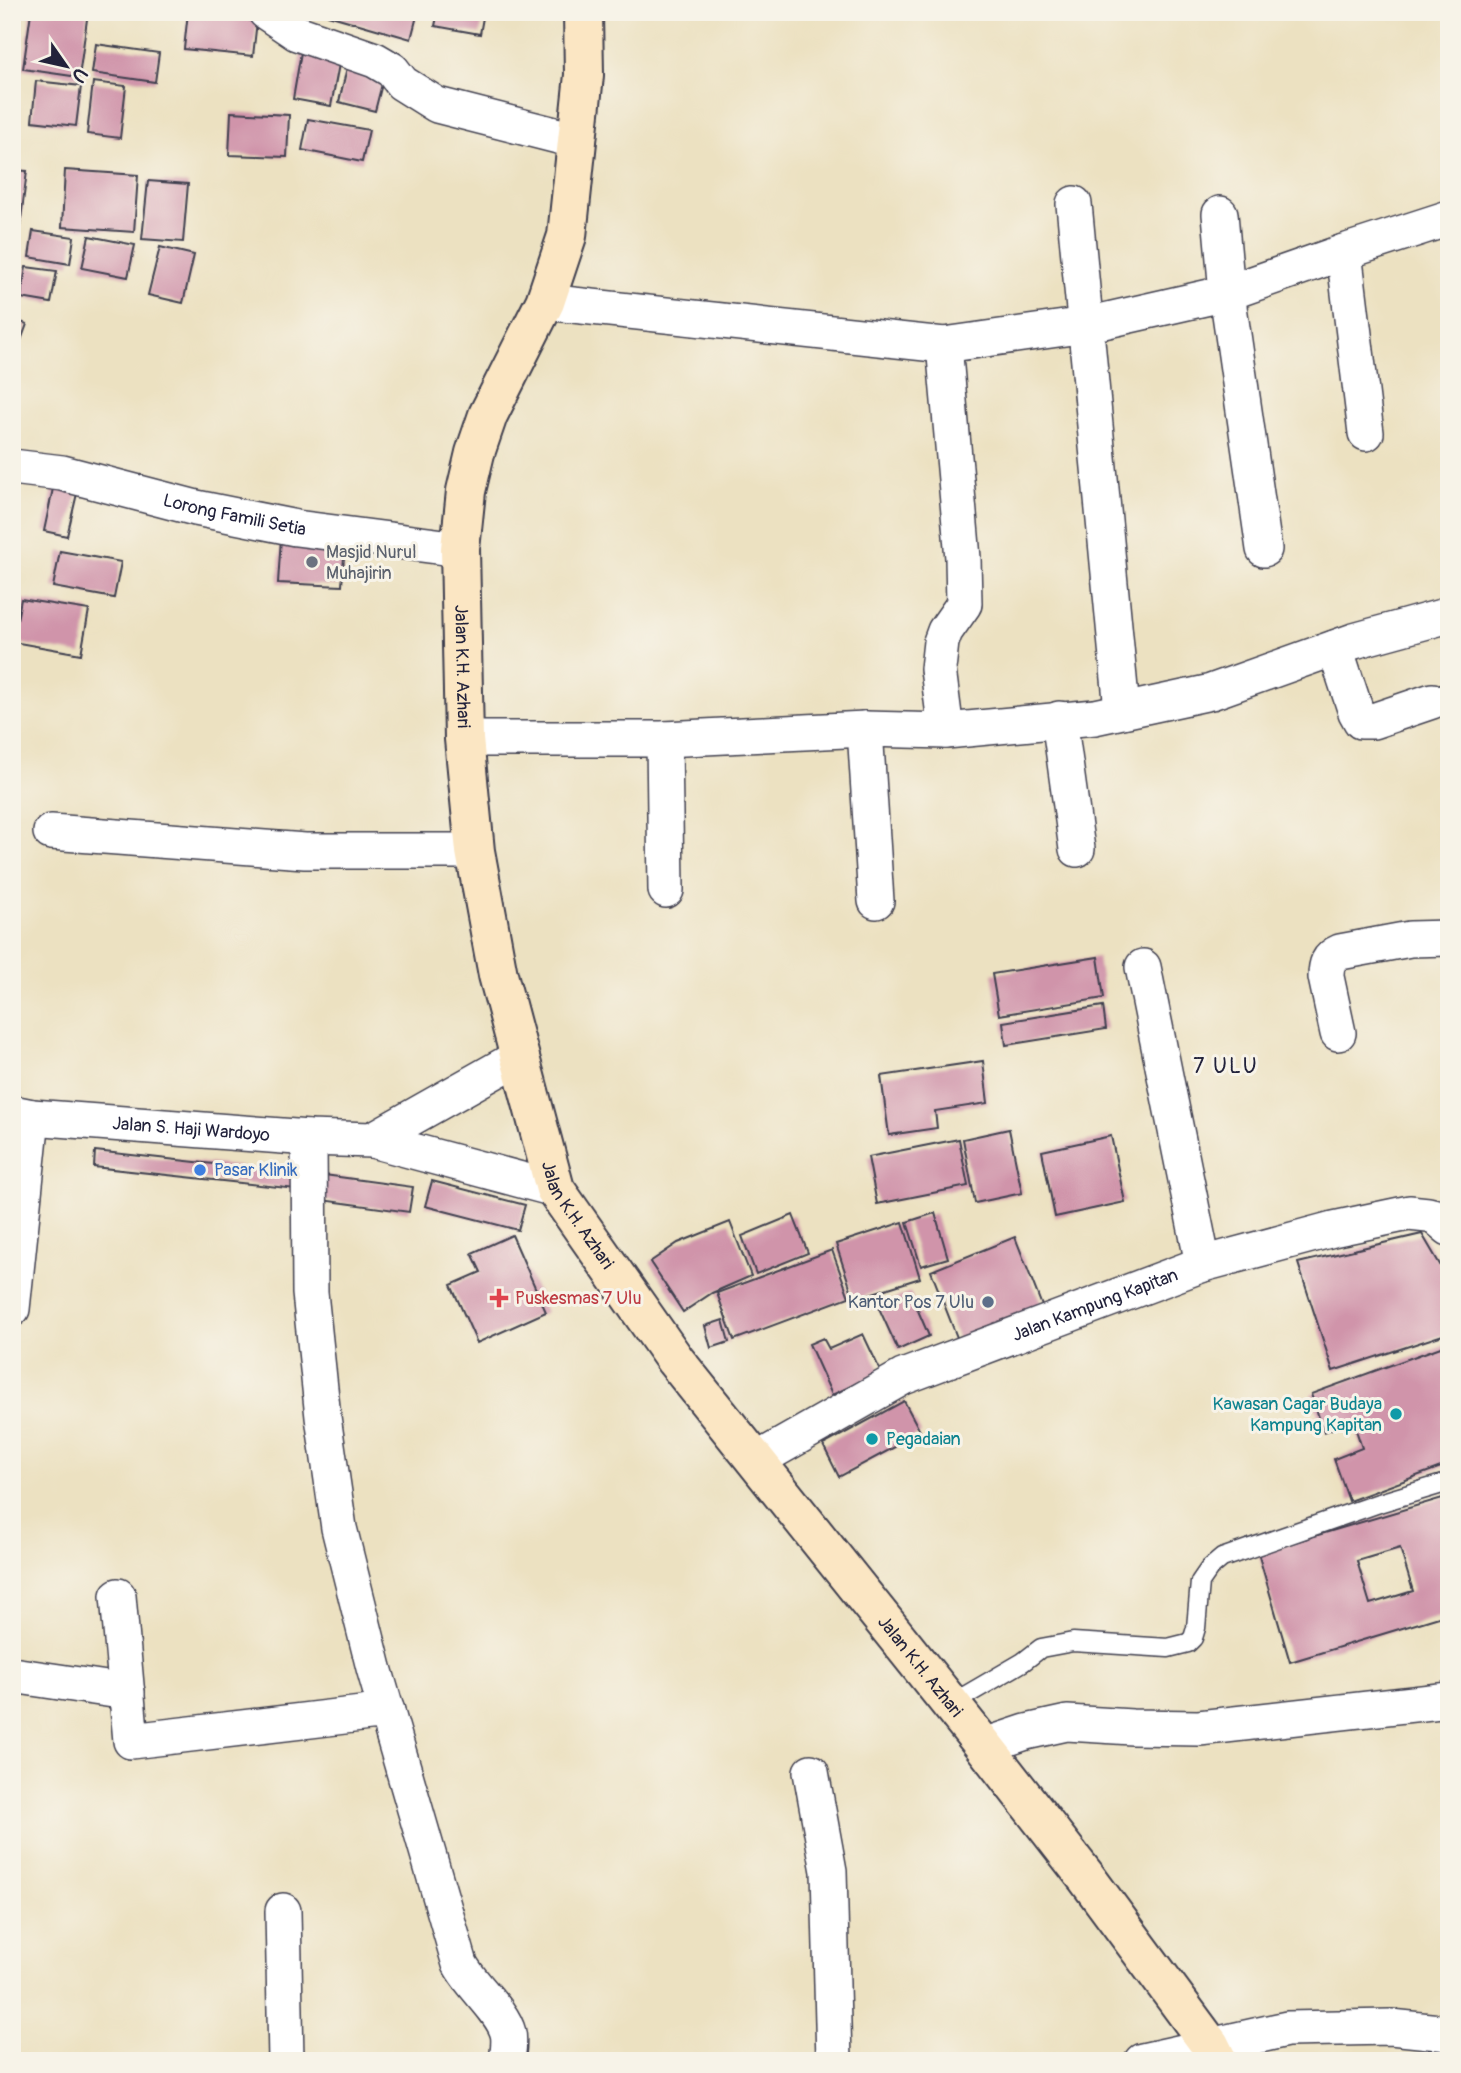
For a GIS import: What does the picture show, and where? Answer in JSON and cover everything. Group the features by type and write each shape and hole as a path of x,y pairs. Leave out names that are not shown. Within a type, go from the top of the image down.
{"street":[{"path":"266,12 297,33 384,65 392,70 402,83 437,105 578,141"},
{"name":"Jalan K.H. Azhari","path":"583,12 584,75 567,236 550,288 488,415 475,453 466,491 460,549 464,739 475,851 498,975 555,1189 676,1360 984,1745 1086,1877 1214,2053"},
{"path":"1074,204 1122,710"},
{"path":"1220,214 1227,293 1264,549"},
{"path":"550,288 944,345 1086,326 1227,293 1449,218"},
{"path":"1344,252 1367,433"},
{"path":"944,345 963,558 964,604 945,631 941,642 939,676 946,731"},
{"name":"Lorong Famili Setia","path":"12,467 62,473 196,508 296,528 460,549"},
{"path":"464,739 664,739 865,729 946,731 1095,717 1211,692 1384,632 1449,615"},
{"path":"1335,648 1360,721 1373,722 1432,701"},
{"path":"1059,719 1077,849"},
{"path":"865,729 876,901"},
{"path":"664,739 666,890"},
{"path":"51,832 305,851 475,851"},
{"path":"1338,1033 1326,977 1326,968 1332,957 1340,952 1409,939 1449,938"},
{"path":"1143,967 1203,1264"},
{"path":"372,1140 519,1057"},
{"path":"12,1309 22,1115"},
{"name":"Jalan S. Haji Wardoyo","path":"22,1115 309,1138 372,1140 555,1189"},
{"path":"309,1138 310,1293 323,1417 339,1528 374,1668 460,1964 469,1980 504,2024 509,2036 507,2061"},
{"name":"Jalan Kampung Kapitan","path":"757,1460 903,1377 1203,1264 1333,1229 1409,1213 1436,1217 1449,1228"},
{"path":"118,1596 131,1741 387,1711"},
{"path":"12,1675 127,1692"},
{"path":"984,1745 1068,1723 1199,1728 1449,1700"},
{"path":"810,1772 829,1871 834,2061"},
{"path":"283,1910 285,2061"},
{"path":"1142,2061 1214,2053 1287,2029 1391,2027 1449,2033"}],"lane":[{"path":"951,1704 1023,1662 1041,1648 1073,1642 1168,1648 1188,1643 1196,1628 1200,1582 1209,1569 1222,1558 1449,1482"}],"building":[{"path":"31,12 88,12 79,77 23,69"},
{"path":"188,12 258,12 253,56 184,49"},
{"path":"329,12 418,12 411,39 328,15"},
{"path":"438,12 484,12 480,34 435,26"},
{"path":"96,44 159,53 155,82 92,73"},
{"path":"301,52 340,59 331,106 293,99"},
{"path":"348,63 385,72 375,111 339,102"},
{"path":"36,81 81,86 76,126 32,121"},
{"path":"93,82 126,86 120,138 87,134"},
{"path":"231,112 289,115 287,157 229,155"},
{"path":"308,119 369,130 362,162 302,150"},
{"path":"12,170 27,171 18,243 12,243"},
{"path":"65,170 138,175 134,232 62,227"},
{"path":"148,181 188,184 183,242 142,239"},
{"path":"33,231 74,237 70,264 29,257"},
{"path":"89,236 135,245 128,277 82,268"},
{"path":"160,247 194,255 183,303 148,295"},
{"path":"26,267 57,271 51,303 21,298"},
{"path":"12,319 27,324 17,351 12,349"},
{"path":"55,479 79,485 67,536 44,531"},
{"name":"Masjid Nurul Muhajirin","path":"281,538 345,542 342,586 278,583"},
{"path":"60,551 121,562 114,598 53,587"},
{"path":"21,599 89,610 81,654 13,642"},
{"path":"1098,957 1104,998 999,1015 992,974"},
{"path":"1103,1006 1106,1029 1006,1045 1003,1022"},
{"path":"983,1061 988,1103 935,1111 937,1128 889,1135 881,1076"},
{"path":"1009,1129 1022,1193 975,1203 963,1139"},
{"path":"1111,1136 1125,1202 1055,1217 1042,1151"},
{"path":"959,1139 968,1186 877,1204 868,1157"},
{"name":"Pasar Klinik","path":"95,1151 306,1174 305,1190 94,1167"},
{"name":"Pasar Klinik","path":"317,1174 413,1187 409,1212 314,1199"},
{"path":"432,1181 525,1205 518,1230 425,1206"},
{"path":"935,1213 948,1258 921,1266 907,1222"},
{"path":"793,1215 808,1253 756,1274 742,1236"},
{"path":"730,1222 751,1276 712,1293 683,1312 650,1262 678,1243"},
{"path":"903,1222 920,1278 854,1299 836,1244"},
{"path":"1422,1234 1449,1280 1449,1333 1333,1371 1298,1263"},
{"name":"Puskesmas 7 Ulu","path":"512,1235 546,1312 477,1343 451,1285 481,1272 472,1253"},
{"path":"1015,1237 1042,1306 958,1340 931,1271"},
{"path":"832,1250 849,1297 734,1340 717,1293"},
{"path":"910,1292 929,1336 898,1350 878,1306"},
{"path":"723,1320 729,1342 711,1348 705,1326"},
{"path":"863,1334 881,1372 832,1395 809,1344 823,1338 829,1349"},
{"path":"1449,1344 1449,1464 1349,1501 1334,1459 1362,1448 1353,1421 1324,1432 1311,1394"},
{"name":"Pegadaian","path":"904,1401 921,1433 839,1477 823,1445"},
{"path":"1449,1496 1449,1614 1290,1662 1258,1553","holes":["1400,1548 1413,1591 1370,1604 1357,1561"]}],"place":[{"name":"Masjid Nurul Muhajirin","path":"312,562"},
{"name":"Pasar Klinik","path":"200,1170"},
{"name":"Puskesmas 7 Ulu","path":"499,1298"},
{"name":"Kantor Pos 7 Ulu","path":"988,1302"},
{"name":"Kawasan Cagar Budaya Kampung Kapitan","path":"1396,1414"},
{"name":"Pegadaian","path":"872,1439"}],"district":[{"name":"7 ULU","path":"1226,1066"}]}
